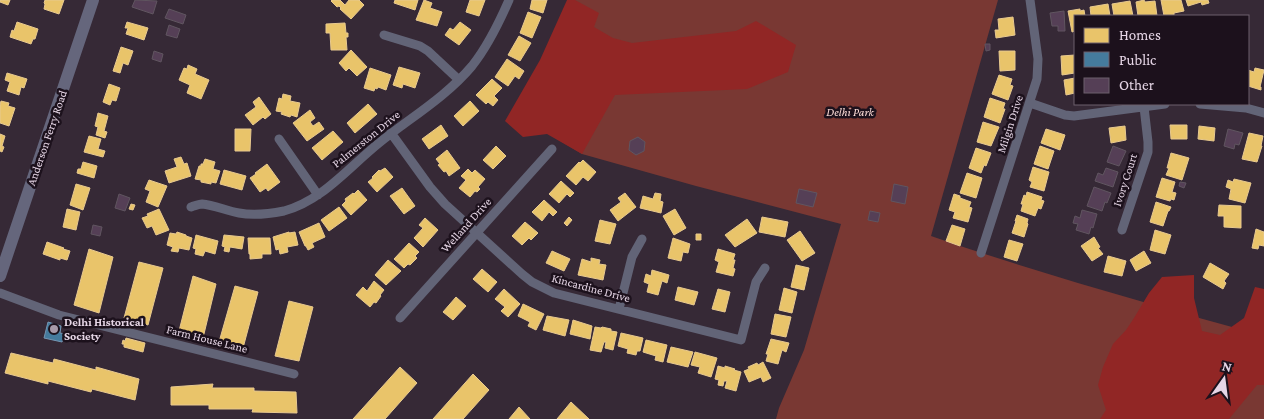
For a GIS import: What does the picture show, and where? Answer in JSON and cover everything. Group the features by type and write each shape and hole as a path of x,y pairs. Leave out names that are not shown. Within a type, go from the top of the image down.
{"street":[{"name":"Anderson Ferry Road","path":"0,276 93,0"},
{"name":"Palmerston Drive","path":"191,207 201,204 238,213 268,214 297,206 318,195 391,133 440,97 459,80 486,46 509,0"},
{"name":"Milgin Drive","path":"981,253 1038,79 1030,0"},
{"path":"384,35 420,46 459,80"},
{"path":"1030,103 1074,116 1158,105"},
{"path":"1212,105 1246,108 1264,112"},
{"name":"Ivory Court","path":"1122,230 1148,152 1144,107"},
{"name":"Kincardine Drive","path":"391,133 430,188 445,204 522,274 532,282 554,293 741,340 756,282 765,268"},
{"path":"279,139 318,195"},
{"name":"Welland Drive","path":"400,318 552,149"},
{"path":"619,309 632,257 642,239"},
{"name":"Farm House Lane","path":"0,293 59,315 294,374"}],"green space":[{"name":"Delhi Park","path":"574,0 998,0 931,236 1055,276 1264,336 1264,419 776,419 804,350 841,224 582,154 532,124"}],"shaded area":[{"path":"567,0 575,0 599,13 594,27 613,38 632,43 736,31 756,21 796,45 788,72 747,89 615,95 582,154 547,134 523,137 505,121 540,60"},
{"path":"1194,275 1194,298 1202,331 1220,335 1244,318 1255,287 1264,289 1264,385 1257,385 1229,419 1100,419 1106,410 1098,385 1113,344 1126,330 1149,293 1162,277"}],"building: Homes":[{"path":"0,0 10,0 8,5 0,2"},
{"path":"45,0 64,0 59,14 44,9"},
{"path":"332,0 340,0 345,5 349,0 359,0 364,5 351,19"},
{"path":"395,0 418,0 415,10 394,3"},
{"path":"424,0 432,3 430,8 442,12 437,26 416,20"},
{"path":"470,0 485,0 479,16 466,12"},
{"path":"532,0 547,0 543,13 530,9"},
{"path":"1144,0 1145,2 1155,1 1157,15 1138,15 1136,2"},
{"path":"1161,0 1181,0 1184,11 1174,13 1174,15 1164,15"},
{"path":"1186,0 1208,0 1209,3 1202,5 1201,2 1188,6"},
{"path":"1130,1 1133,15 1114,15 1112,4"},
{"path":"1108,4 1110,15 1091,15 1090,7"},
{"path":"1084,10 1085,15 1074,15 1074,31 1072,32 1068,11"},
{"path":"528,12 541,17 532,38 520,33"},
{"path":"1013,17 1015,35 996,38 995,30 999,30 998,19"},
{"path":"17,22 38,29 35,39 33,39 31,44 10,37"},
{"path":"127,22 148,28 144,40 126,34"},
{"path":"460,22 471,30 459,45 445,35 450,28 453,30"},
{"path":"345,23 346,33 348,33 348,37 346,37 347,50 331,50 330,33 326,33 326,24"},
{"path":"519,36 531,43 520,61 508,55"},
{"path":"121,47 133,51 128,65 123,63 120,73 113,71"},
{"path":"351,50 367,67 357,76 349,68 346,71 339,63"},
{"path":"999,51 1015,51 1015,70 1000,71"},
{"path":"1074,55 1074,73 1062,75 1061,56"},
{"path":"507,59 524,71 519,79 515,76 508,86 495,77"},
{"path":"188,65 197,69 195,74 209,80 201,99 187,93 190,85 179,80 184,68 187,69"},
{"path":"399,67 420,73 415,88 403,84 402,88 393,85"},
{"path":"370,68 391,75 386,90 378,87 374,91 364,88"},
{"path":"1255,68 1264,70 1261,90 1249,86 1249,70 1254,72"},
{"path":"7,73 27,79 24,88 21,87 19,95 7,91 10,82 5,80"},
{"path":"999,75 1012,79 1010,85 1013,86 1008,100 992,94"},
{"path":"1074,78 1074,93 1066,95 1064,80"},
{"path":"492,79 502,88 494,96 498,100 493,106 488,102 486,104 476,95"},
{"path":"109,84 120,88 116,101 112,100 110,105 103,102"},
{"path":"283,94 291,96 290,101 300,103 297,117 291,115 290,117 276,111 279,98 282,99"},
{"path":"259,97 271,114 265,119 263,117 253,125 245,115 256,107 253,102"},
{"path":"990,98 1005,103 1000,123 984,117"},
{"path":"1,101 9,103 8,106 15,108 9,126 0,123"},
{"path":"470,101 479,111 463,126 454,116"},
{"path":"368,104 377,114 355,133 347,123"},
{"path":"310,110 315,118 310,122 313,126 319,122 324,129 307,141 293,123"},
{"path":"98,113 108,116 104,131 107,132 105,138 96,135 98,127 95,126"},
{"path":"983,122 999,127 991,146 977,142"},
{"path":"441,125 448,136 429,149 422,139"},
{"path":"1170,125 1187,125 1187,139 1171,139"},
{"path":"1125,126 1126,140 1111,143 1109,128"},
{"path":"1199,126 1215,128 1214,141 1198,139"},
{"path":"235,129 251,129 250,151 235,151"},
{"path":"1046,129 1065,135 1060,150 1041,143"},
{"path":"333,131 343,142 322,160 312,148"},
{"path":"1249,133 1263,136 1257,162 1242,159"},
{"path":"0,134 5,136 2,152 0,151"},
{"path":"89,136 101,139 98,149 105,151 103,157 84,152"},
{"path":"496,146 506,156 493,169 483,160"},
{"path":"1040,146 1054,151 1048,169 1034,164"},
{"path":"976,148 991,153 981,173 969,168"},
{"path":"447,150 460,168 449,176 438,165 440,164 436,159"},
{"path":"1171,153 1189,158 1182,180 1166,175"},
{"path":"181,157 184,164 187,163 191,176 169,183 165,171 177,167 174,159"},
{"path":"205,159 215,162 213,169 220,171 216,183 211,182 211,184 195,179 199,166 203,164"},
{"path":"583,160 596,172 588,181 583,177 576,185 566,176"},
{"path":"83,162 97,166 94,178 77,173 78,169 81,169"},
{"path":"267,164 280,182 268,191 266,188 260,192 250,178"},
{"path":"1033,167 1049,172 1044,191 1030,187 1032,182 1029,180"},
{"path":"385,168 393,177 377,192 368,182 379,170"},
{"path":"468,169 472,173 475,170 485,179 478,187 480,189 477,192 475,191 470,197 459,188 466,180 461,176"},
{"path":"224,170 246,176 242,190 220,184"},
{"path":"967,173 982,178 976,198 960,193"},
{"path":"1162,178 1175,182 1172,192 1176,193 1174,200 1171,199 1170,201 1156,197"},
{"path":"1234,179 1251,183 1245,203 1229,199 1231,189 1226,187 1228,180 1233,182"},
{"path":"149,180 167,186 158,207 146,202 150,191 145,189"},
{"path":"561,181 574,193 570,197 567,194 559,203 549,194"},
{"path":"76,184 90,188 83,210 70,205"},
{"path":"402,188 415,206 404,214 390,196"},
{"path":"358,190 367,200 351,215 342,205 346,201 345,199"},
{"path":"1027,192 1042,197 1041,200 1044,201 1041,209 1038,208 1035,216 1021,211 1023,204 1021,204"},
{"path":"625,193 636,207 618,221 610,210 621,202 618,198"},
{"path":"655,193 661,194 660,201 663,202 661,213 640,208 643,196 653,199"},
{"path":"954,194 971,202 969,207 972,208 968,222 953,218 955,212 949,210"},
{"path":"544,200 557,212 553,216 549,212 542,221 532,212"},
{"path":"1156,202 1171,207 1163,226 1150,222"},
{"path":"131,204 135,205 133,210 129,209"},
{"path":"1219,205 1241,206 1241,228 1224,227 1224,216 1218,216"},
{"path":"339,207 347,218 329,231 321,220"},
{"path":"67,209 80,212 76,230 63,227"},
{"path":"159,209 169,230 156,235 152,226 147,228 142,218"},
{"path":"675,209 686,228 674,235 663,216"},
{"path":"1017,215 1028,219 1024,237 1012,233"},
{"path":"569,217 572,220 567,226 564,223"},
{"path":"762,217 788,222 785,237 759,232"},
{"path":"425,218 438,230 423,247 414,238 423,228 419,225"},
{"path":"747,219 757,233 735,247 725,235"},
{"path":"600,220 616,224 610,244 595,241"},
{"path":"525,222 538,233 522,245 512,236"},
{"path":"319,223 325,237 312,243 314,247 308,250 299,232"},
{"path":"952,225 965,229 960,246 946,241"},
{"path":"1256,229 1264,232 1264,246 1259,245 1258,249 1252,248"},
{"path":"1155,230 1171,235 1165,254 1150,250"},
{"path":"800,231 815,253 802,261 787,240"},
{"path":"177,232 192,238 189,250 179,248 178,252 171,251 173,247 167,245 170,233 176,234"},
{"path":"295,232 298,245 287,247 288,252 280,254 279,249 276,250 273,237"},
{"path":"696,234 701,234 701,240 696,240"},
{"path":"196,235 218,241 215,254 205,251 203,256 195,254 196,249 193,248"},
{"path":"224,235 244,237 242,249 230,247 229,252 224,251 225,247 222,246"},
{"path":"1094,237 1100,247 1098,248 1103,254 1092,261 1081,246"},
{"path":"248,238 270,238 271,254 262,254 262,258 250,259"},
{"path":"673,238 690,244 688,253 683,252 681,261 668,258"},
{"path":"1009,240 1023,244 1017,261 1004,257"},
{"path":"47,242 70,251 67,260 60,258 60,260 43,254"},
{"path":"409,243 419,252 415,256 417,258 404,268 394,259"},
{"path":"89,249 113,257 99,313 74,305"},
{"path":"718,249 735,254 733,276 716,272 719,262 715,260"},
{"path":"552,251 570,259 564,271 546,263"},
{"path":"1144,251 1151,263 1136,271 1130,260"},
{"path":"1108,256 1126,261 1122,276 1104,272"},
{"path":"591,258 600,260 599,264 606,265 603,280 578,275 582,259 591,262"},
{"path":"388,260 401,271 386,285 375,275"},
{"path":"139,262 163,268 148,325 124,318"},
{"path":"1210,263 1229,274 1224,281 1226,283 1223,289 1203,277"},
{"path":"796,265 809,268 804,290 791,287"},
{"path":"482,269 497,282 488,292 473,279"},
{"path":"652,270 669,275 667,283 662,281 658,295 647,292 649,284 644,282 646,274 651,276"},
{"path":"193,276 216,284 203,338 179,331"},
{"path":"374,281 384,290 376,303 374,302 370,307 356,295 363,287 367,291"},
{"path":"235,286 258,292 243,348 219,342"},
{"path":"678,287 698,292 694,305 675,300"},
{"path":"784,288 797,292 792,313 779,310"},
{"path":"504,289 520,304 508,317 501,311 505,307 495,299"},
{"path":"718,289 730,292 725,312 712,309"},
{"path":"456,297 466,306 453,320 443,312"},
{"path":"289,301 313,307 299,361 275,356"},
{"path":"523,304 544,314 536,330 528,326 530,322 518,316"},
{"path":"775,314 791,317 786,337 771,334"},
{"path":"547,316 569,320 565,336 543,330"},
{"path":"573,320 592,326 590,339 570,334"},
{"path":"595,327 611,329 611,331 617,332 613,350 605,348 606,342 604,342 601,352 590,350"},
{"path":"621,333 643,338 640,351 637,351 636,355 627,353 628,349 618,346"},
{"path":"126,338 145,343 143,352 124,347 124,344 122,344"},
{"path":"771,339 789,343 786,352 782,350 778,364 766,361 768,354 766,354"},
{"path":"646,340 667,345 663,362 655,360 656,356 643,352"},
{"path":"671,347 693,352 688,367 667,362"},
{"path":"695,352 717,358 711,377 698,373 700,367 691,365"},
{"path":"11,353 53,363 54,359 96,370 96,367 139,379 135,400 92,389 91,392 48,381 48,384 5,373"},
{"path":"763,362 771,378 763,382 761,377 749,382 744,371 749,369 748,367"},
{"path":"718,366 725,368 725,366 741,372 736,391 725,388 727,381 724,381 723,386 718,385 719,380 715,379"},
{"path":"400,367 417,383 385,419 353,419"},
{"path":"473,374 489,390 463,419 433,419"},
{"path":"213,384 212,388 254,388 254,391 296,392 297,413 252,412 253,409 209,409 209,405 171,405 171,387"},
{"path":"571,402 589,419 557,419"},
{"path":"519,407 530,419 509,419"}],"building: Public":[{"name":"Delhi Historical Society","path":"48,322 61,326 60,333 65,334 62,342 44,338"}],"building: Other":[{"path":"135,0 157,1 153,14 132,7"},
{"path":"169,9 186,15 183,24 165,18"},
{"path":"1064,11 1065,31 1058,31 1058,26 1052,26 1050,13"},
{"path":"169,25 180,29 177,38 166,35"},
{"path":"985,44 990,44 990,50 986,51"},
{"path":"154,51 163,54 161,62 152,59"},
{"path":"1228,129 1243,133 1239,145 1235,144 1234,149 1224,146"},
{"path":"638,137 645,142 644,151 636,155 629,150 630,141"},
{"path":"1113,146 1126,151 1119,166 1107,162"},
{"path":"1106,168 1118,172 1113,187 1095,181 1098,173 1103,175"},
{"path":"1180,182 1186,183 1184,188 1179,186"},
{"path":"894,184 908,187 905,204 891,201"},
{"path":"1094,187 1111,193 1102,211 1087,206"},
{"path":"799,189 817,193 813,207 796,203"},
{"path":"119,194 130,198 125,211 115,208"},
{"path":"1082,210 1097,214 1089,234 1076,230 1078,224 1073,223 1075,216 1080,218"},
{"path":"870,211 880,213 878,222 868,220"},
{"path":"93,225 102,227 100,236 91,234"}],"place":[{"name":"Delhi Historical Society","path":"54,329"}]}
